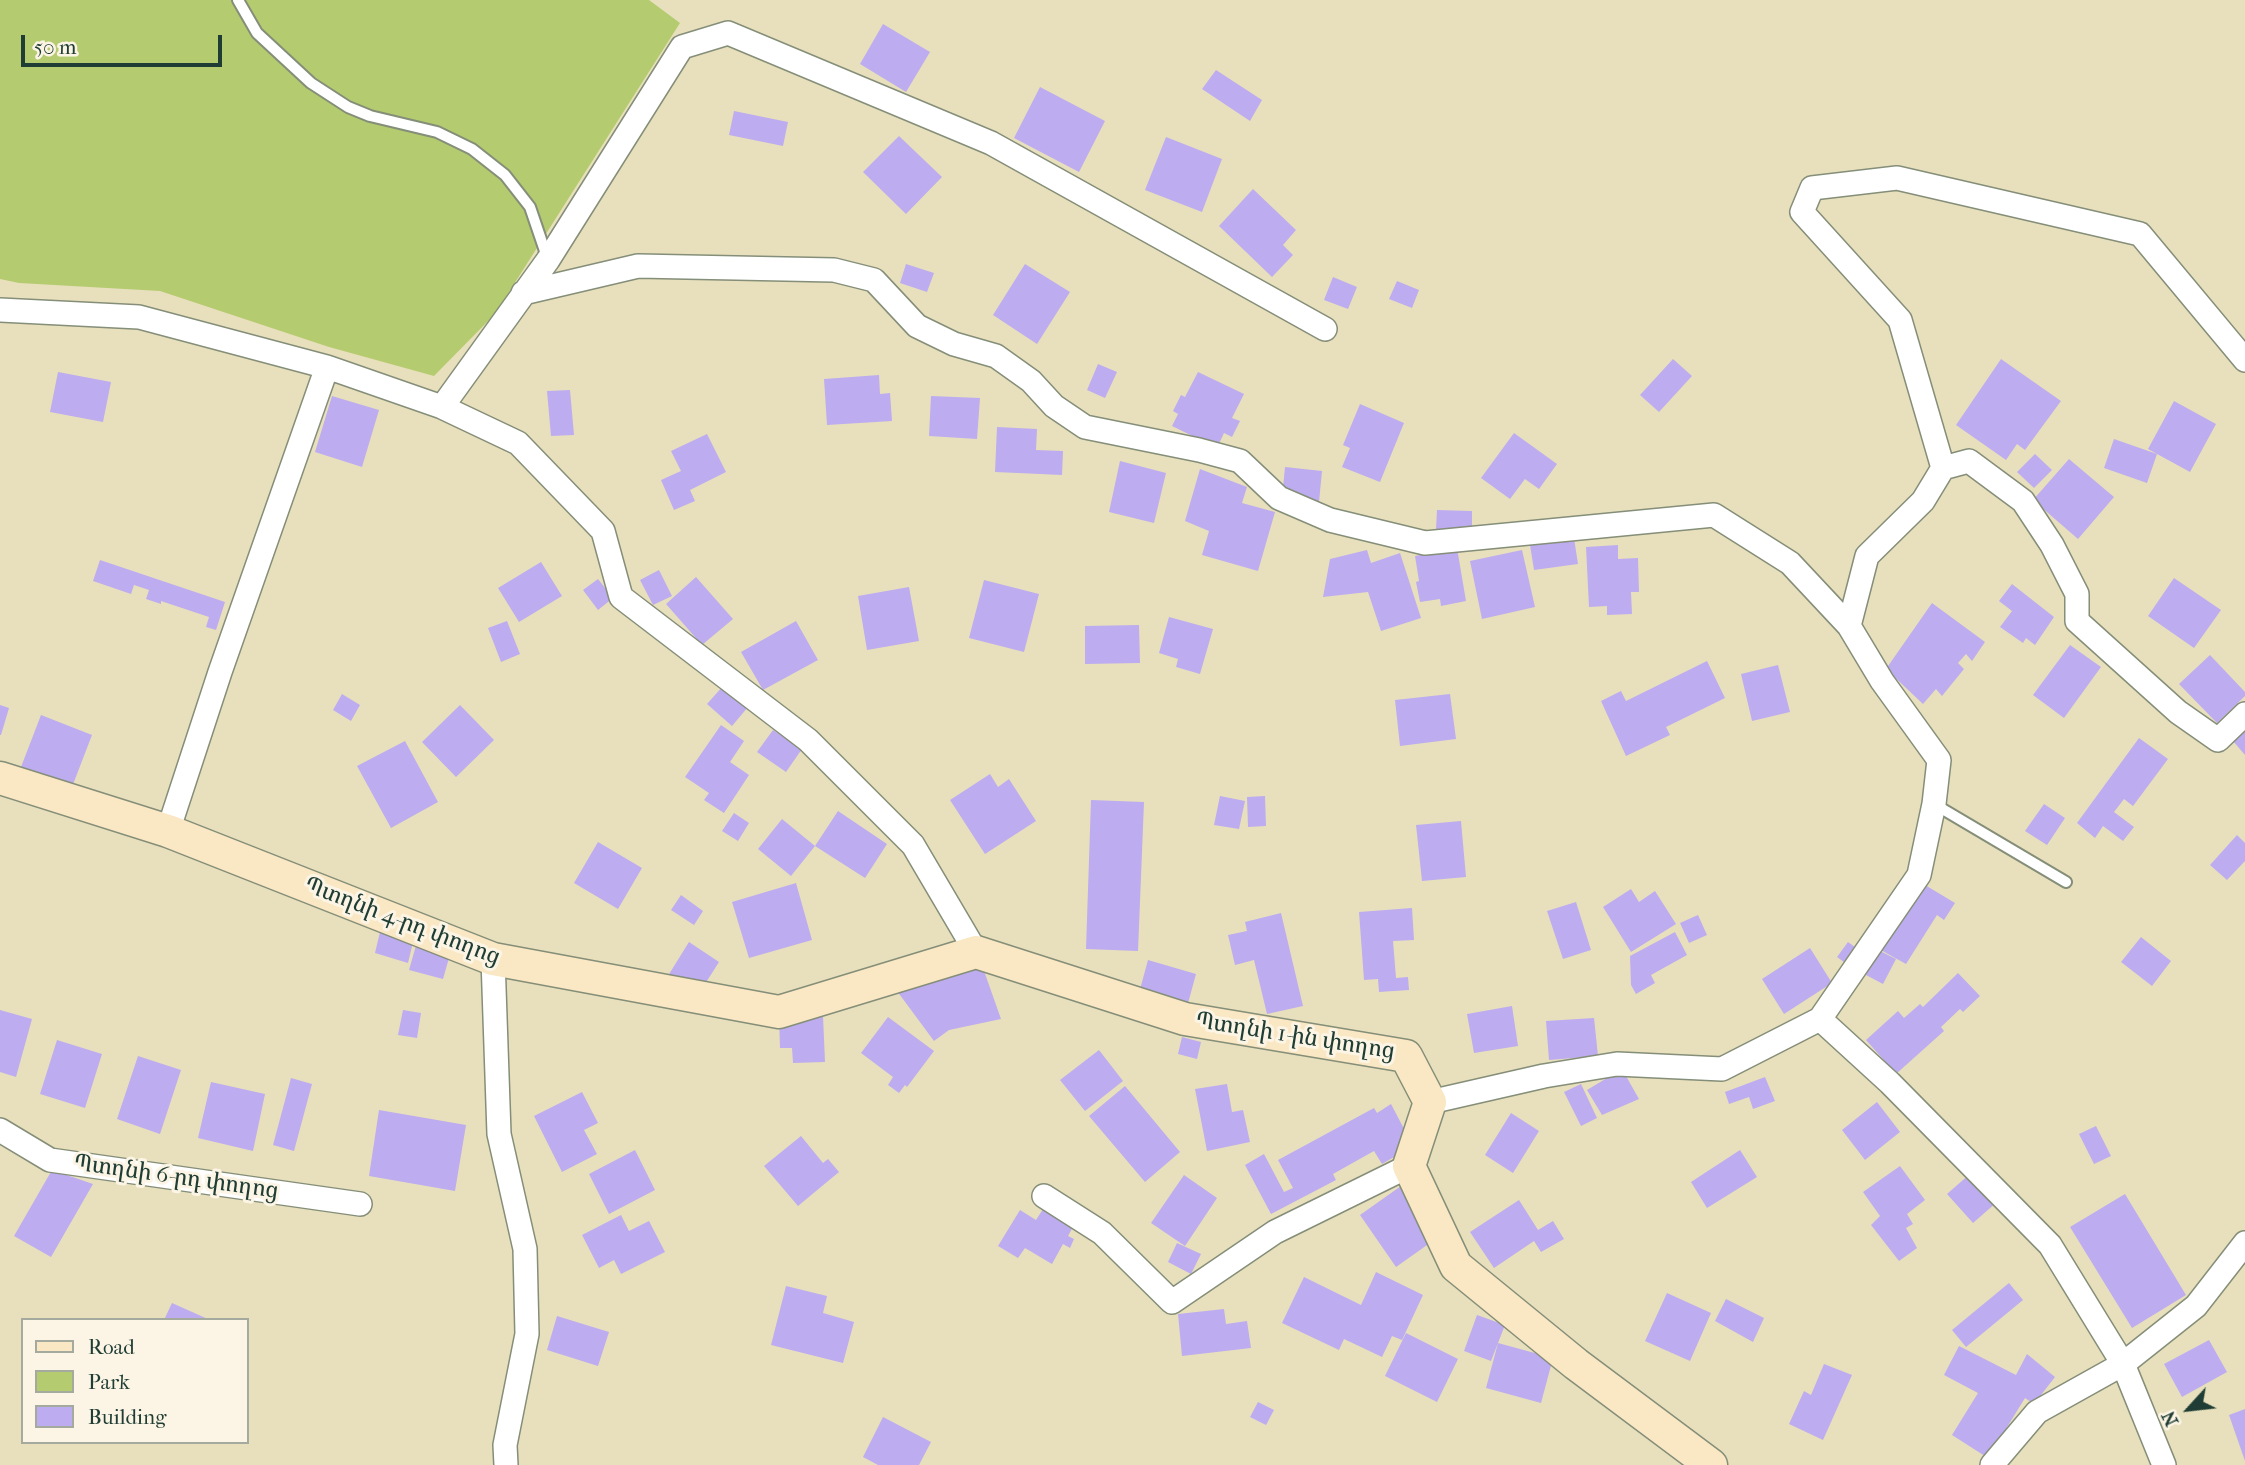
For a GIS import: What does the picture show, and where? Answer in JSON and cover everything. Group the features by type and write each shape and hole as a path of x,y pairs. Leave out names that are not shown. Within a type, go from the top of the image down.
{"street":[{"path":"442,407 548,260 682,47 728,33 991,144 1325,329"},
{"path":"1943,468 1900,320 1802,212 1812,188 1897,178 2140,234 2245,360"},
{"path":"523,293 638,266 834,270 874,280 917,326 954,344 996,356 1031,381 1054,406 1085,427 1240,461 1279,498 1330,520 1425,543 1714,515 1790,563 1849,626 1882,681 1939,760 1934,804 1919,875 1820,1019 1722,1069 1617,1064 1544,1076 1430,1102 1409,1166 1456,1266 1576,1364 1711,1465"},
{"path":"0,310 139,317 327,367 442,407 518,443 603,531 621,597 808,740 913,845 976,953"},
{"path":"168,831 220,672 327,367"},
{"path":"1849,626 1867,556 1923,501 1943,468 1969,461 2023,501 2052,545 2077,594 2077,621 2178,712 2218,740 2245,714"},
{"name":"Պտղնի 4-րդ փողոց","path":"0,778 168,831 493,959 779,1012 976,953"},
{"name":"Պտղնի 1-ին փողոց","path":"976,953 1185,1019 1406,1056 1430,1102"},
{"path":"493,959 499,1134 525,1249 527,1334 505,1445 506,1465"},
{"path":"1820,1019 1889,1083 2050,1245 2123,1364 2164,1465"},
{"name":"Պտղնի 6-րդ փողոց","path":"0,1130 50,1160 360,1204"},
{"path":"1044,1196 1102,1233 1172,1302 1275,1232 1409,1166"},
{"path":"1992,1465 2037,1412 2123,1364 2196,1306 2245,1242"}],"lane":[{"path":"238,0 257,33 311,83 348,107 370,116 437,132 472,149 505,175 530,206 548,260"},
{"path":"1934,804 2066,882"}],"green space":[{"path":"0,0 649,0 680,23 495,314 434,376 329,347 160,291 19,283 0,279"}],"building":[{"path":"883,24 930,52 906,92 860,64"},
{"path":"1216,70 1262,100 1250,121 1202,89"},
{"path":"1040,87 1105,121 1079,172 1014,138"},
{"path":"734,111 788,122 783,146 729,135"},
{"path":"899,136 942,177 906,214 863,172"},
{"path":"1166,137 1222,159 1202,212 1145,190"},
{"path":"1253,189 1296,230 1283,245 1293,255 1272,277 1219,226"},
{"path":"906,264 934,273 927,292 900,283"},
{"path":"1025,264 1070,292 1037,344 993,315"},
{"path":"1333,277 1357,287 1348,309 1324,300"},
{"path":"1397,281 1419,290 1412,308 1389,299"},
{"path":"1673,359 1692,376 1659,412 1640,395"},
{"path":"2001,359 2061,401 2025,450 2017,444 2006,460 1956,425"},
{"path":"1098,364 1117,372 1105,398 1087,390"},
{"path":"58,372 111,382 103,422 50,412"},
{"path":"1198,372 1244,394 1232,418 1240,421 1232,437 1224,433 1217,448 1172,426 1178,414 1173,411 1181,395 1185,397"},
{"path":"879,375 880,394 890,393 892,421 827,425 824,379"},
{"path":"570,390 574,435 551,436 547,391"},
{"path":"332,396 379,410 362,467 315,452"},
{"path":"931,396 980,398 977,439 929,436"},
{"path":"2174,401 2216,424 2190,472 2148,449"},
{"path":"1360,404 1404,423 1380,482 1342,467 1350,448 1343,445"},
{"path":"997,427 1037,429 1036,450 1063,451 1062,475 995,472"},
{"path":"1514,433 1557,464 1539,489 1525,479 1510,499 1481,478"},
{"path":"707,434 726,472 690,490 695,501 674,510 661,480 681,471 671,451"},
{"path":"2114,439 2157,454 2147,483 2104,468"},
{"path":"2035,454 2052,470 2034,488 2017,472"},
{"path":"2069,459 2114,497 2078,539 2033,500"},
{"path":"1120,461 1166,473 1154,523 1109,512"},
{"path":"1285,467 1322,471 1319,502 1282,498"},
{"path":"1200,469 1247,487 1242,503 1275,512 1258,571 1202,555 1209,531 1185,521"},
{"path":"1437,510 1472,511 1472,530 1436,529"},
{"path":"1574,538 1578,564 1534,570 1530,545"},
{"path":"1618,545 1618,559 1638,558 1639,592 1631,592 1632,614 1607,615 1607,606 1589,607 1586,547"},
{"path":"1457,548 1466,601 1441,606 1440,599 1420,602 1415,556"},
{"path":"1367,550 1371,563 1400,553 1421,618 1381,631 1368,592 1323,597 1330,559"},
{"path":"1522,550 1535,607 1482,619 1470,561"},
{"path":"100,560 225,602 216,630 206,627 209,617 161,601 161,604 146,599 149,590 134,585 131,594 93,581"},
{"path":"541,562 562,596 519,622 498,588"},
{"path":"659,570 672,596 653,605 640,580"},
{"path":"696,577 733,619 702,645 666,604"},
{"path":"2174,578 2221,610 2194,648 2148,616"},
{"path":"598,579 613,598 598,610 583,590"},
{"path":"984,580 1039,594 1024,652 969,638"},
{"path":"2012,584 2054,617 2035,645 2026,638 2023,643 2000,627 2012,611 1999,601"},
{"path":"909,587 919,641 867,650 858,596"},
{"path":"1932,603 1985,642 1972,661 1966,654 1958,663 1964,669 1942,696 1936,689 1923,704 1886,669"},
{"path":"1169,617 1213,629 1200,674 1176,667 1178,659 1159,653"},
{"path":"507,621 520,654 501,662 488,628"},
{"path":"796,621 818,660 763,690 741,652"},
{"path":"1139,625 1140,663 1085,664 1085,626"},
{"path":"2070,645 2101,667 2064,718 2033,695"},
{"path":"2210,655 2245,692 2245,696 2217,723 2179,684"},
{"path":"1707,661 1725,698 1666,727 1670,735 1626,756 1601,701 1621,691 1626,701"},
{"path":"1778,665 1790,712 1752,721 1741,674"},
{"path":"723,686 748,707 732,726 707,704"},
{"path":"342,694 360,705 351,721 333,710"},
{"path":"1450,694 1456,739 1400,746 1395,700"},
{"path":"0,705 9,708 1,735 0,735"},
{"path":"460,705 494,740 456,777 422,742"},
{"path":"41,715 92,735 72,787 21,767"},
{"path":"721,725 744,741 730,762 749,775 724,813 704,800 709,793 685,777"},
{"path":"773,730 802,749 786,772 757,752"},
{"path":"2245,730 2245,755 2233,741"},
{"path":"2139,738 2168,759 2133,806 2124,799 2114,812 2134,827 2123,841 2103,826 2095,838 2077,823"},
{"path":"405,741 438,802 391,828 357,766"},
{"path":"990,774 998,787 1009,779 1036,821 985,854 950,800"},
{"path":"1220,796 1245,801 1239,829 1214,825"},
{"path":"1265,796 1266,826 1248,827 1247,797"},
{"path":"1091,800 1144,802 1138,951 1086,949"},
{"path":"2044,804 2065,818 2047,845 2025,831"},
{"path":"838,811 887,844 865,878 815,846"},
{"path":"734,813 749,823 738,841 722,831"},
{"path":"782,819 815,846 791,876 758,849"},
{"path":"1461,821 1466,877 1422,881 1416,825"},
{"path":"2237,835 2245,843 2245,861 2227,880 2210,865"},
{"path":"598,842 642,868 618,909 574,883"},
{"path":"796,883 812,940 749,958 732,902"},
{"path":"1925,885 1955,903 1944,920 1937,915 1906,964 1879,949"},
{"path":"1631,889 1639,902 1655,891 1676,924 1631,952 1603,907"},
{"path":"681,895 703,911 694,925 671,910"},
{"path":"1576,902 1591,950 1563,959 1547,911"},
{"path":"1412,908 1414,940 1393,941 1396,978 1408,977 1409,990 1379,992 1378,979 1364,980 1359,912"},
{"path":"1281,913 1303,1006 1267,1014 1254,960 1235,965 1228,935 1247,931 1245,922"},
{"path":"1698,915 1707,935 1689,943 1680,923"},
{"path":"380,932 413,942 408,963 375,953"},
{"path":"1675,932 1687,955 1651,975 1655,983 1636,994 1631,985 1630,956"},
{"path":"2141,937 2171,961 2152,986 2121,962"},
{"path":"417,942 451,951 443,979 409,970"},
{"path":"689,942 719,962 705,984 666,979"},
{"path":"1848,942 1859,950 1848,965 1837,957"},
{"path":"1810,948 1832,983 1784,1014 1762,979"},
{"path":"1878,950 1896,959 1883,984 1866,975"},
{"path":"1148,960 1196,974 1187,1007 1139,993"},
{"path":"983,968 1001,1019 949,1030 934,1041 897,991 909,983"},
{"path":"1958,973 1980,996 1963,1012 1960,1009 1941,1027 1944,1031 1896,1074 1866,1040 1898,1011 1904,1018 1920,1004 1923,1007"},
{"path":"1512,1006 1518,1046 1474,1053 1467,1014"},
{"path":"0,1010 32,1019 16,1077 0,1072"},
{"path":"403,1010 421,1013 417,1038 398,1035"},
{"path":"823,1016 825,1062 793,1063 792,1048 780,1048 779,1017"},
{"path":"888,1017 934,1051 907,1087 905,1085 899,1093 888,1085 893,1077 861,1053"},
{"path":"1594,1018 1598,1056 1549,1060 1546,1021"},
{"path":"1182,1037 1201,1042 1197,1059 1178,1054"},
{"path":"57,1040 102,1054 85,1108 40,1094"},
{"path":"1099,1050 1123,1081 1085,1111 1060,1080"},
{"path":"138,1056 181,1070 160,1134 117,1119"},
{"path":"1622,1069 1639,1099 1602,1115 1587,1090"},
{"path":"1765,1077 1775,1101 1753,1109 1749,1097 1729,1104 1725,1092"},
{"path":"291,1078 312,1084 294,1151 273,1145"},
{"path":"211,1082 265,1094 253,1151 198,1138"},
{"path":"1227,1084 1232,1112 1243,1110 1250,1142 1207,1151 1195,1089"},
{"path":"1581,1084 1597,1118 1581,1126 1564,1092"},
{"path":"1125,1086 1180,1152 1145,1182 1089,1116"},
{"path":"582,1092 598,1123 584,1130 597,1154 562,1172 534,1116"},
{"path":"1877,1102 1900,1132 1865,1160 1842,1130"},
{"path":"1391,1104 1413,1146 1382,1164 1374,1151 1333,1174 1336,1180 1271,1214 1245,1165 1264,1154 1284,1192 1293,1188 1278,1160 1374,1108 1377,1113"},
{"path":"379,1110 466,1125 455,1191 369,1176"},
{"path":"1511,1113 1539,1131 1513,1173 1485,1155"},
{"path":"2096,1126 2111,1156 2094,1164 2079,1134"},
{"path":"801,1136 823,1163 828,1159 839,1172 798,1206 764,1166"},
{"path":"635,1150 655,1190 609,1214 589,1174"},
{"path":"1740,1150 1757,1177 1707,1208 1691,1182"},
{"path":"1900,1166 1925,1200 1907,1214 1913,1224 1906,1228 1917,1248 1899,1261 1871,1225 1880,1216 1863,1192"},
{"path":"52,1170 93,1184 51,1257 14,1236"},
{"path":"1971,1173 1997,1202 1973,1223 1947,1194"},
{"path":"1184,1175 1217,1198 1185,1246 1151,1223"},
{"path":"1401,1186 1437,1238 1396,1267 1360,1215"},
{"path":"2125,1194 2186,1295 2132,1328 2070,1227"},
{"path":"1519,1200 1538,1230 1553,1221 1564,1239 1541,1252 1534,1241 1494,1268 1470,1232"},
{"path":"1045,1206 1075,1223 1068,1236 1074,1239 1070,1248 1063,1244 1052,1264 1025,1248 1018,1258 998,1246 1020,1210 1036,1220"},
{"path":"621,1215 629,1231 649,1221 665,1252 621,1274 614,1260 599,1268 582,1235"},
{"path":"1177,1243 1201,1254 1191,1274 1168,1262"},
{"path":"1376,1272 1423,1295 1402,1340 1392,1336 1382,1357 1344,1339 1339,1350 1282,1323 1304,1277 1361,1305"},
{"path":"2009,1283 2023,1300 1966,1347 1952,1330"},
{"path":"786,1286 827,1296 823,1313 854,1322 843,1363 771,1345"},
{"path":"1667,1293 1711,1313 1690,1361 1645,1341"},
{"path":"1726,1299 1764,1318 1753,1342 1715,1321"},
{"path":"172,1303 206,1318 165,1318"},
{"path":"1224,1309 1226,1324 1247,1321 1251,1348 1182,1356 1178,1314"},
{"path":"1477,1315 1505,1325 1491,1361 1464,1351"},
{"path":"557,1316 609,1332 598,1366 547,1350"},
{"path":"1406,1333 1458,1359 1437,1402 1385,1376"},
{"path":"2209,1340 2227,1372 2182,1397 2164,1364"},
{"path":"1498,1343 1553,1358 1541,1403 1486,1388"},
{"path":"1959,1346 2016,1375 2027,1354 2055,1377 2034,1404 2025,1398 1988,1458 1952,1435 1978,1393 1944,1375"},
{"path":"1824,1364 1852,1375 1823,1440 1789,1424 1804,1391 1811,1395"},
{"path":"1258,1402 1274,1410 1266,1425 1250,1417"},
{"path":"2245,1409 2245,1461 2229,1415"},
{"path":"883,1417 931,1442 919,1465 878,1465 863,1457"}]}
